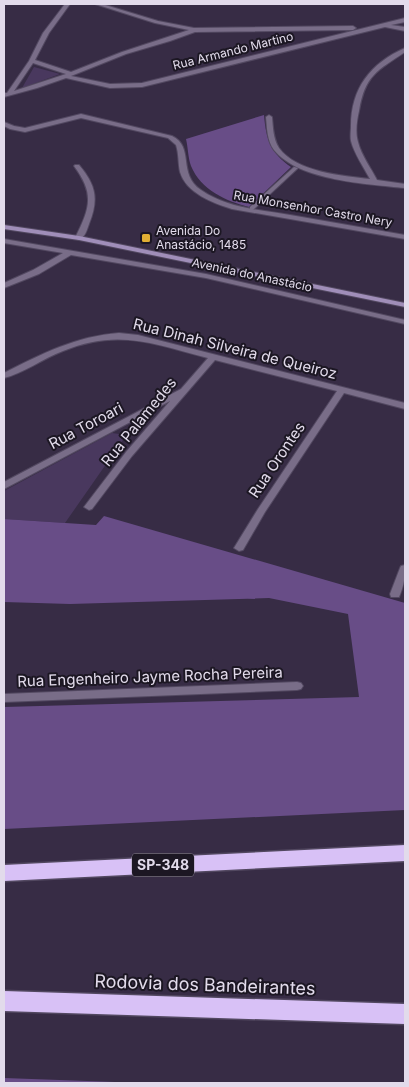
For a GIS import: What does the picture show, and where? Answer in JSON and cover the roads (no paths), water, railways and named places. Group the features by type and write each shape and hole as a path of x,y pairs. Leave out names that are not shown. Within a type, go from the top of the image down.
{"highway":[{"name":"SP-348","path":"4,873 405,853"},
{"name":"Rodovia dos Bandeirantes","path":"4,1001 405,1014"}],"main road":[{"name":"Avenida do Anastácio","path":"4,227 79,238 405,305"}],"street":[{"path":"6,95 32,61 46,33 66,4"},
{"path":"98,4 157,22 194,30 366,29"},
{"name":"Rua Armando Martino","path":"65,76 110,86 142,85 405,20"},
{"path":"384,25 405,29"},
{"path":"311,28 332,37"},
{"path":"6,95 36,87 100,62 194,30"},
{"path":"374,181 354,141 354,118 359,93 364,82 380,66 405,50"},
{"path":"32,61 72,74"},
{"name":"Rua Monsenhor Castro Nery","path":"4,124 12,128 25,130 81,116 178,140 181,144 184,173 190,183 198,191 232,207 405,237"},
{"path":"269,117 273,144 276,150 288,161 321,173 405,186"},
{"path":"77,166 87,176 93,198 90,217 79,238"},
{"name":"Avenida do Anastácio","path":"4,241 206,276 405,322"},
{"path":"4,286 36,272 71,252"},
{"name":"Rua Dinah Silveira de Queiroz","path":"4,376 73,343 110,335 138,337 405,406"},
{"name":"Rua Palamedes","path":"89,507 129,454 213,357"},
{"name":"Rua Orontes","path":"239,548 261,511 342,390"},
{"name":"Rua Toroari","path":"4,486 182,391"},
{"path":"395,594 405,568"},
{"name":"Rua Engenheiro Jayme Rocha Pereira","path":"4,698 297,686"}],"lane":[{"path":"252,208 296,168"}],"place":[{"name":"Avenida Do Anastácio, 1485","path":"146,238"}]}
